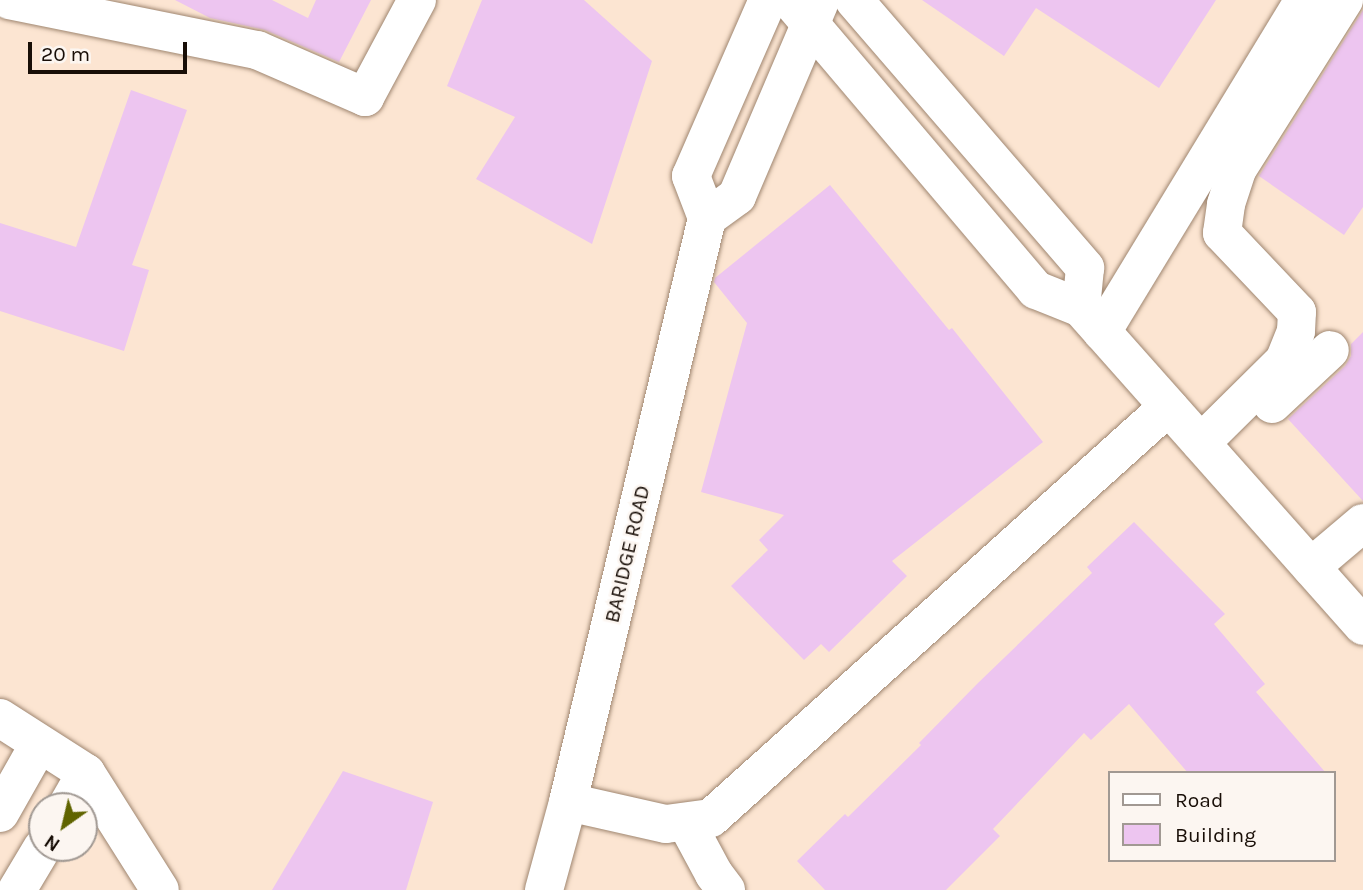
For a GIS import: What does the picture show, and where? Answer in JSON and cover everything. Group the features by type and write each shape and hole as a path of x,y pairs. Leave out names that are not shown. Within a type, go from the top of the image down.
{"street":[{"path":"9,0 257,51 365,97 417,0"},
{"path":"768,0 691,176 707,218 737,196 807,8"},
{"path":"853,0 1086,268 1092,320"},
{"path":"1092,320 1304,0"},
{"path":"1208,451 1284,361 1296,331 1297,312 1222,233 1226,204 1237,170 1344,0"},
{"path":"807,8 1036,290 1092,320 1363,626"},
{"name":"BARIDGE ROAD","path":"544,890 568,802 707,218"},
{"path":"1208,451 1330,350"},
{"path":"568,802 666,824 712,818 748,789 1168,407"},
{"path":"1311,567 1363,523"},
{"path":"0,718 86,774 160,890"},
{"path":"0,813 39,744"},
{"path":"75,792 86,774"},
{"path":"686,821 714,874 726,890"},
{"path":"17,890 34,862"}],"building":[{"path":"175,0 272,0 308,18 316,0 371,0 339,62 265,30 210,18"},
{"path":"482,0 584,0 652,61 592,244 476,179 515,117 447,86"},
{"path":"922,0 1216,0 1159,88 1036,8 1004,56"},
{"path":"1363,10 1363,207 1344,235 1259,176"},
{"path":"131,90 187,110 132,265 149,270 124,351 0,311 0,223 76,247"},
{"path":"830,185 949,330 952,328 1043,442 892,561 907,576 829,652 821,644 804,660 731,586 768,550 759,540 784,515 701,492 747,323 714,282 715,278"},
{"path":"1363,332 1363,501 1288,419 1345,366 1351,356 1351,344"},
{"path":"1134,522 1225,614 1214,624 1265,684 1256,692 1324,771 1186,771 1129,704 1091,740 1084,733 993,829 1000,836 946,890 825,890 797,861 845,814 848,817 921,745 919,743 978,683 1092,573 1087,567"},
{"path":"343,771 433,802 406,890 272,890"}]}
